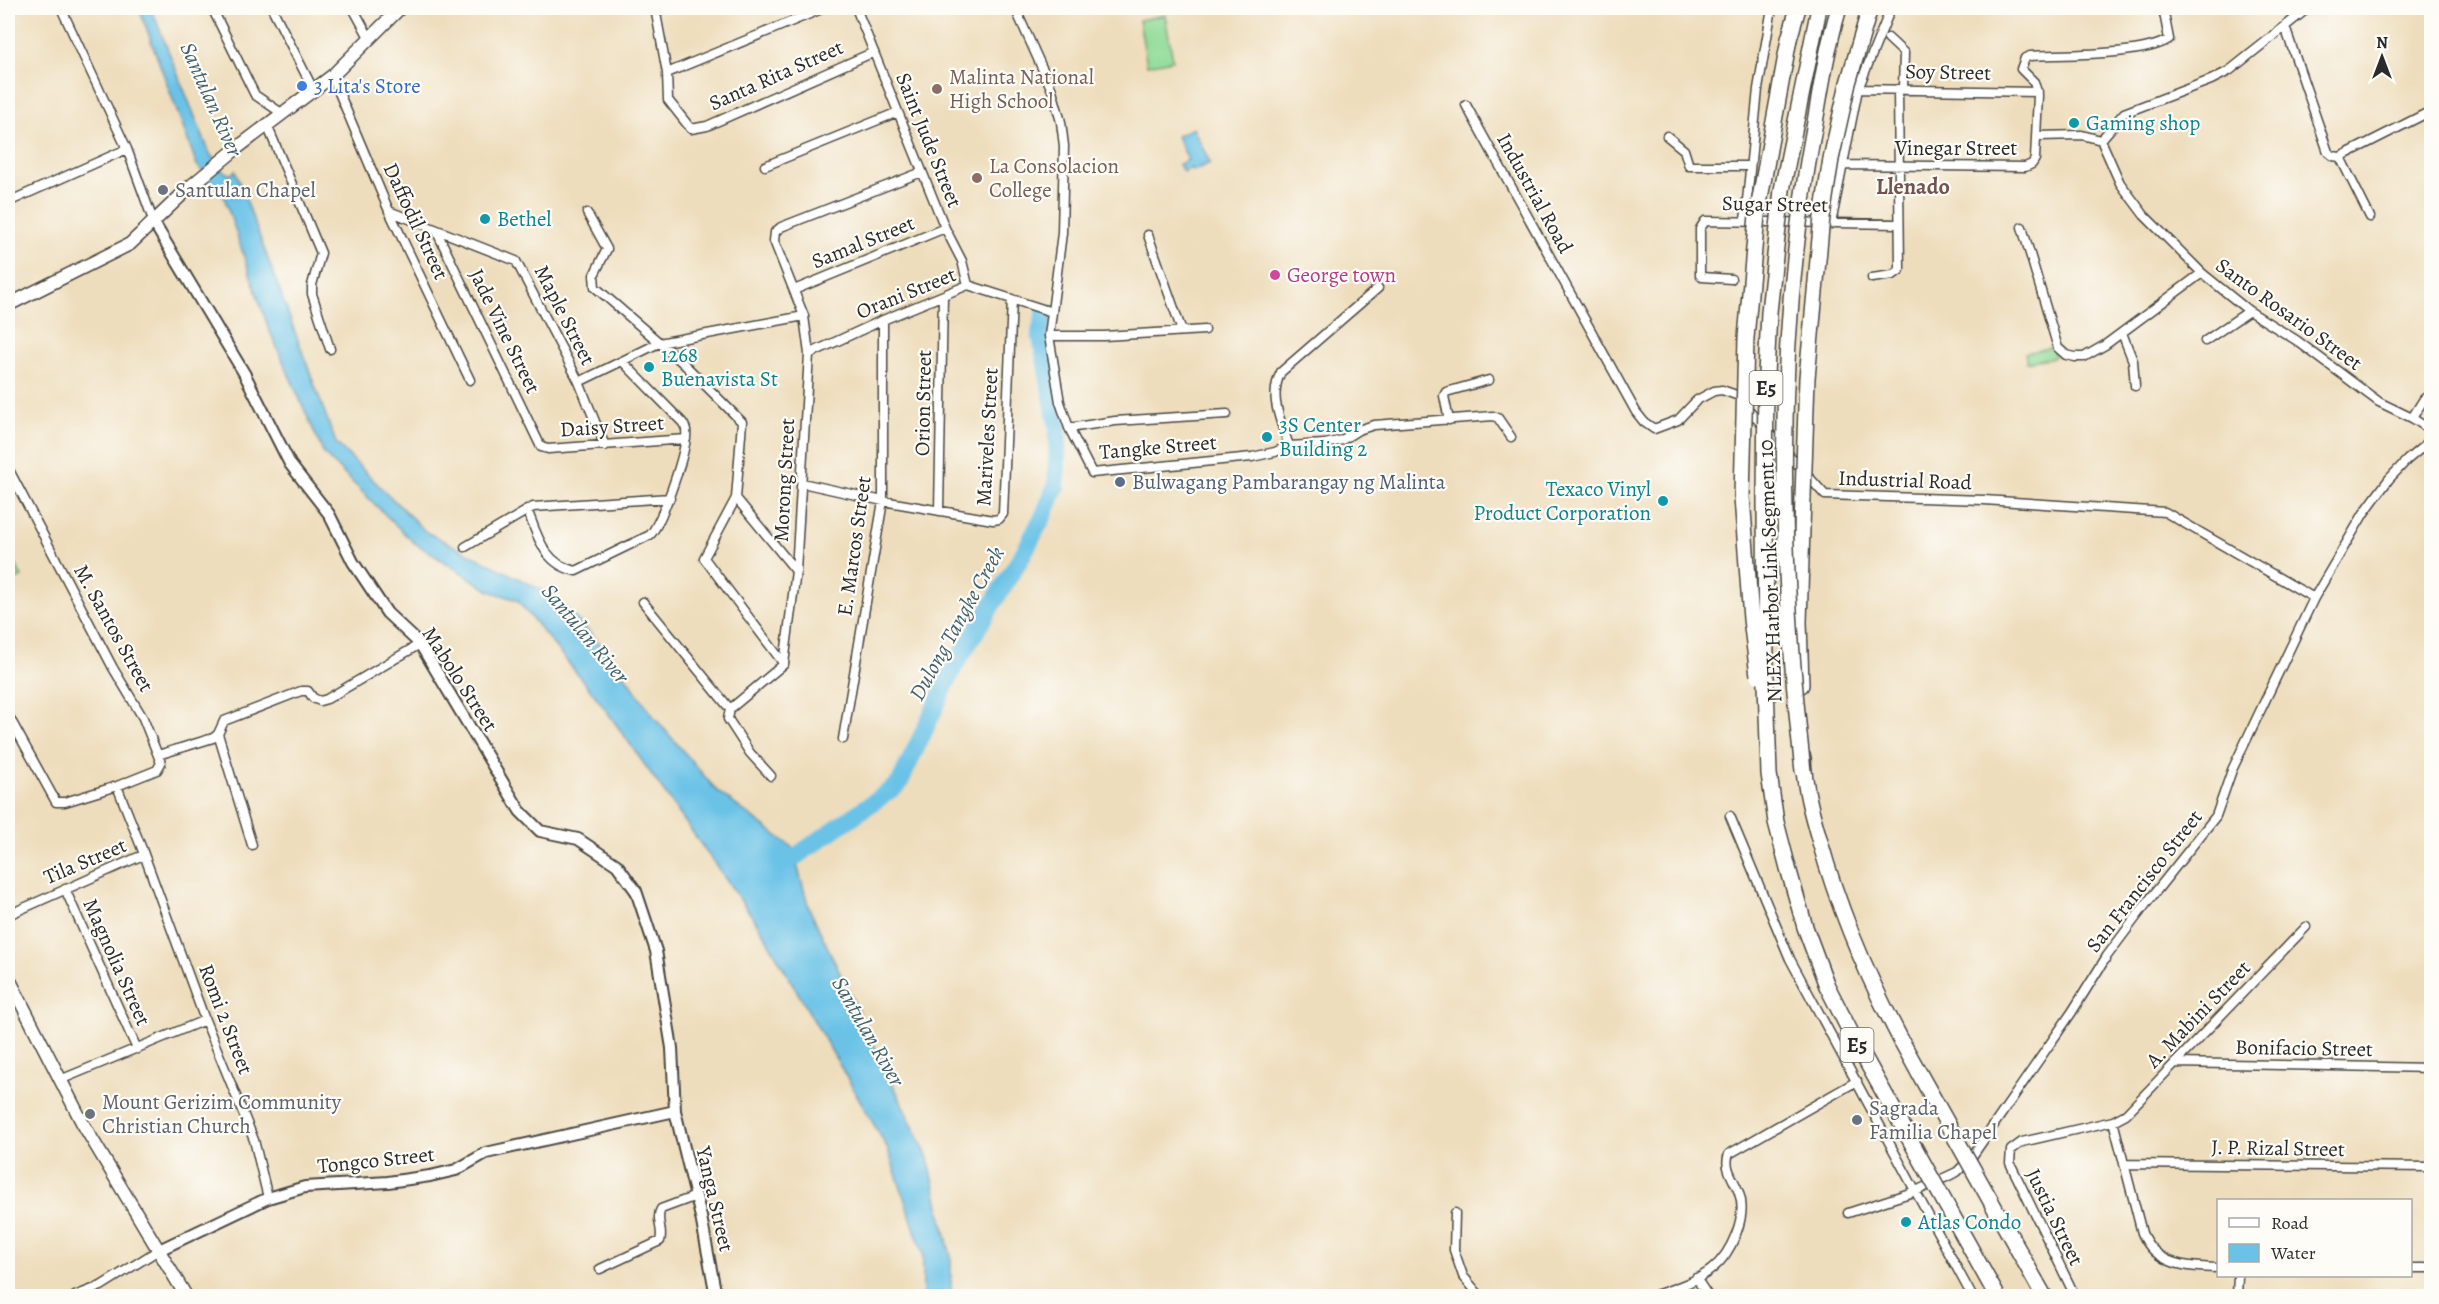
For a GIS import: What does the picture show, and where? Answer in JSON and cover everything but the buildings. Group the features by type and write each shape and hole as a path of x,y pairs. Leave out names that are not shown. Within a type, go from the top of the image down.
{"highway":[{"path":"1769,774 1751,620 1742,497 1746,338 1757,215 1785,58 1798,8"},
{"name":"NLEX Harbor Link Segment 10","path":"1819,8 1782,190 1769,312 1765,486 1769,774 1776,822 1788,868 1805,927 1827,986 1854,1039 1997,1296"},
{"name":"NLEX Harbor Link Segment 10","path":"1839,8 1801,194 1787,355 1786,498 1789,625 1803,771 1824,858 1864,969 1889,1020 2044,1296"},
{"path":"1803,771 1799,622 1807,378 1822,217 1831,159 1848,83 1870,8"}],"main road":[{"path":"8,305 130,244 191,186 237,147 315,91 400,8"},
{"path":"8,977 60,1080 157,1251 186,1296"}],"street":[{"path":"61,8 93,72 127,149 154,223"},
{"path":"212,8 255,95 284,114"},
{"path":"272,8 315,91"},
{"path":"353,8 370,39"},
{"path":"665,8 655,9 667,73 824,8"},
{"name":"Saint Jude Street","path":"856,8 945,228 962,261 968,285"},
{"name":"Tangke Street","path":"1015,8 1052,90 1064,146 1062,234 1049,336 1060,402 1069,428 1092,473 1252,457 1289,446 1325,444 1342,440 1358,430 1374,425 1493,416 1498,418 1511,437"},
{"path":"1745,221 1758,89 1772,8"},
{"path":"1831,224 1858,89 1891,8"},
{"path":"2038,92 2034,82 2021,69 2026,56 2138,49 2162,44 2169,39 2163,8"},
{"path":"2038,136 2082,135 2101,140 2124,112 2211,80 2229,71 2308,8"},
{"path":"2285,27 2328,152 2332,156 2340,157 2427,113 2432,108"},
{"path":"1872,278 1893,275 1900,270 1898,166 1900,89 1904,54 1888,38"},
{"name":"Santa Rita Street","path":"667,73 668,100 691,129 707,126 874,52"},
{"name":"Daffodil Street","path":"332,76 389,211 470,380"},
{"name":"Soy Street","path":"1858,89 2038,92"},
{"name":"Vinegar Street","path":"1841,165 2025,167 2036,159 2038,92"},
{"name":"Industrial Road","path":"1466,105 1636,412 1654,429 1678,420 1696,400 1706,394 1722,390 1739,396 1825,495 2074,504 2165,512 2314,598"},
{"path":"765,166 898,112"},
{"path":"267,125 321,253 312,285 312,294 330,349"},
{"path":"1667,136 1684,150 1689,166 1749,166"},
{"name":"Santo Rosario Street","path":"2101,140 2120,183 2144,216 2202,273 2249,311 2295,340 2379,402 2412,418 2432,431"},
{"path":"8,201 127,149"},
{"path":"2340,157 2370,217"},
{"name":"Morong Street","path":"784,664 796,571 809,354 804,316 774,241 775,232 781,227 922,172"},
{"name":"Maple Street","path":"389,211 516,261 579,382 605,446"},
{"path":"586,213 607,249 594,275 595,287 659,343 742,422 736,498 704,558 784,664 730,709 728,719 750,753 771,776"},
{"name":"Sugar Street","path":"1731,279 1700,275 1700,228 1702,223 1709,220 1899,224"},
{"name":"Mabolo Street","path":"154,223 244,373 290,464 329,514 353,562 387,613 420,644 520,811 540,831 578,839 617,865 636,891 656,951 672,1048 675,1111"},
{"path":"2022,227 2058,348 2066,355 2084,357 2122,333 2202,273"},
{"name":"Samal Street","path":"794,290 945,228"},
{"name":"Jade Vine Street","path":"436,230 541,447"},
{"path":"1148,235 1182,332"},
{"name":"Orani Street","path":"809,354 968,285 1052,312"},
{"path":"1289,446 1275,402 1275,391 1281,372 1378,288"},
{"name":"Orion Street","path":"939,511 943,296"},
{"name":"Mariveles Street","path":"802,483 883,501 993,520 999,519 1002,514 1011,299"},
{"path":"2205,341 2249,311"},
{"path":"579,382 659,343 804,316"},
{"name":"E. Marcos Street","path":"843,738 883,501 883,320"},
{"path":"1049,336 1104,336 1205,330"},
{"path":"2122,333 2133,361 2135,386"},
{"path":"527,509 546,554 569,569 576,570 650,535 657,526 670,498 686,439 686,429 682,422 623,362"},
{"path":"1449,420 1444,396 1446,392 1489,380"},
{"path":"2412,418 2424,399 2432,393"},
{"path":"1069,428 1115,421 1227,414"},
{"name":"Daisy Street","path":"541,447 548,449 605,446 686,439"},
{"name":"San Francisco Street","path":"1848,1213 1916,1191 1957,1173 1971,1158 2107,956 2216,816 2232,770 2314,598 2364,513 2389,479 2432,439"},
{"name":"M. Santos Street","path":"8,468 113,668 143,718 158,756"},
{"path":"465,547 527,509 670,498"},
{"path":"736,498 796,571"},
{"path":"643,602 730,709"},
{"path":"252,844 218,734 224,721 302,691 308,691 313,698 320,701 327,699 420,644"},
{"path":"8,716 56,802 65,802 117,786 157,770 161,763 158,756 218,734"},
{"name":"Tila Street","path":"8,915 143,855 117,786"},
{"path":"1730,816 1790,959 1972,1296"},
{"name":"Romi 2 Street","path":"143,855 205,1020 254,1140 268,1198"},
{"name":"Magnolia Street","path":"65,889 137,1049"},
{"name":"A. Mabini Street","path":"2113,1121 2126,1114 2306,927"},
{"path":"60,1080 205,1020"},
{"name":"Bonifacio Street","path":"2175,1063 2432,1068"},
{"path":"1653,1296 1696,1278 1713,1268 1735,1238 1739,1225 1741,1198 1727,1163 1729,1154 1857,1081"},
{"name":"Yanga Street","path":"675,1111 696,1196 716,1296"},
{"name":"Tongco Street","path":"157,1251 268,1198 306,1187 399,1181 430,1176 456,1170 486,1153 675,1111"},
{"path":"2113,1121 2142,1233 2154,1251 2177,1265 2217,1268"},
{"name":"Justia Street","path":"2075,1296 2010,1163 2009,1156 2011,1150 2022,1142 2113,1121"},
{"name":"J. P. Rizal Street","path":"2124,1164 2432,1167"},
{"path":"600,1269 660,1241 662,1233 658,1213 661,1209 696,1196"},
{"path":"1455,1214 1454,1250 1463,1276 1480,1296"},
{"path":"75,1296 101,1286 157,1251"},
{"path":"2412,1268 2432,1268"},
{"path":"2237,1296 2238,1277"},
{"path":"1696,1278 1708,1296"}],"green space":[{"path":"1165,15 1173,60 1147,65 1139,20"},
{"path":"2053,347 2055,357 2027,362 2025,353"},
{"path":"8,549 22,577 8,584"}],"water":[{"name":"Santulan River","path":"139,8 151,8 210,154 223,171 231,175 235,170 336,443 426,532 554,596 609,653 654,717 717,791 792,847 809,908 928,1158 951,1257 951,1296 923,1296 923,1254 887,1147 761,929 601,703 517,600 490,591 413,542 324,454 268,327 223,194 197,165"},
{"path":"1193,128 1210,163 1193,171 1191,168 1183,172 1179,164 1188,160 1177,136"}],"waterway":[{"name":"Dulong Tangke Creek","path":"775,871 899,784 954,667 1023,554 1044,515 1056,486 1058,429 1040,332 1045,313"}],"place":[{"name":"3 Lita's Store","path":"302,86"},
{"name":"Malinta National High School","path":"937,89"},
{"name":"Gaming shop","path":"2074,123"},
{"name":"La Consolacion College","path":"977,178"},
{"name":"Santulan Chapel","path":"163,190"},
{"name":"Bethel","path":"485,219"},
{"name":"George town","path":"1275,275"},
{"name":"1268 Buenavista St","path":"649,367"},
{"name":"3S Center Building 2","path":"1267,437"},
{"name":"Bulwagang Pambarangay ng Malinta","path":"1120,482"},
{"name":"Texaco Vinyl Product Corporation","path":"1663,501"},
{"name":"Mount Gerizim Community Christian Church","path":"90,1114"},
{"name":"Sagrada Familia Chapel","path":"1857,1120"},
{"name":"Atlas Condo","path":"1906,1222"}],"district":[{"name":"Llenado","path":"1913,186"}]}
